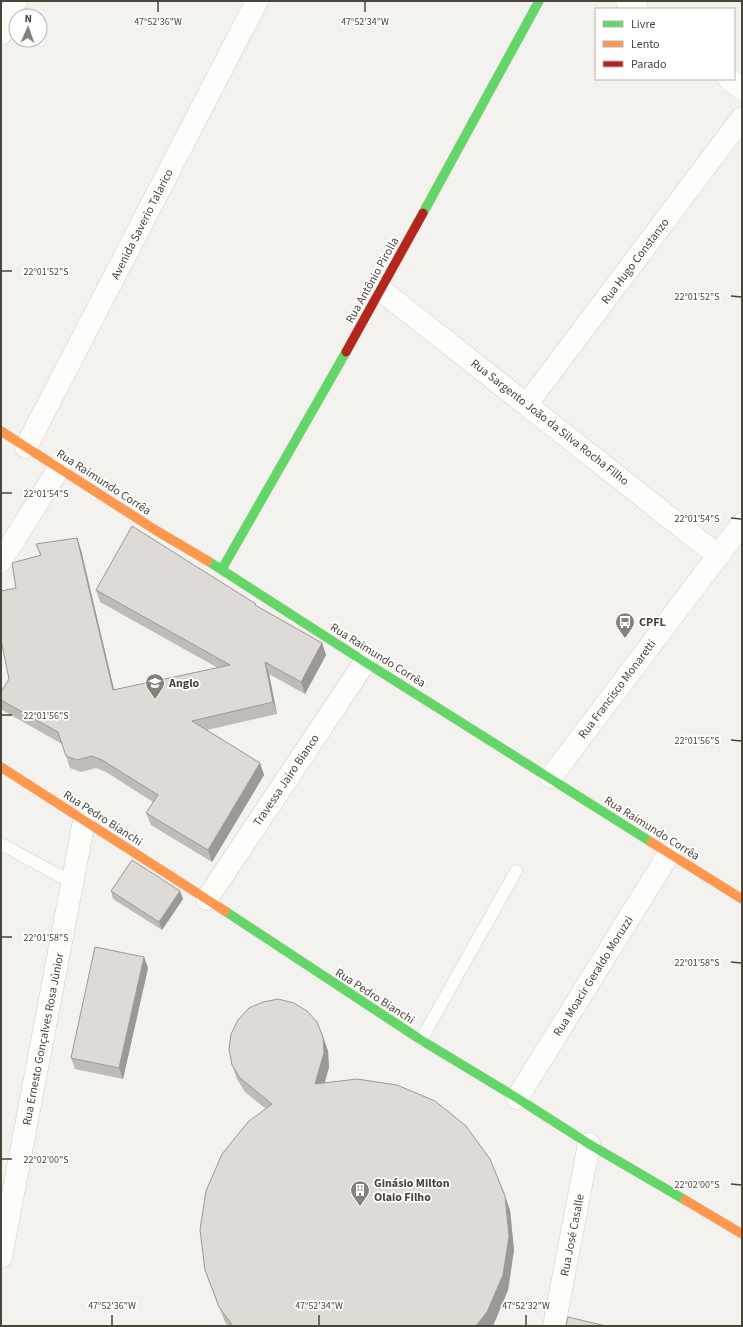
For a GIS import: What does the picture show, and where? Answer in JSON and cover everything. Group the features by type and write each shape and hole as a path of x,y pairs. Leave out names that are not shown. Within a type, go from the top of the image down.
{"street":[{"path":"1,34 16,1"},
{"name":"Avenida Saverio Talarico","path":"26,447 258,1"},
{"name":"Rua Antônio Pirolla","path":"222,569 381,290 539,1"},
{"path":"627,1 636,8"},
{"path":"730,80 742,89"},
{"name":"Rua Hugo Constanzo","path":"527,404 742,118"},
{"name":"Rua Sargento João da Silva Rocha Filho","path":"381,290 718,555"},
{"name":"Rua Raimundo Corrêa","path":"1,431 157,531 222,569 365,662 742,899"},
{"path":"1,561 59,468"},
{"name":"Rua Francisco Monaretti","path":"551,778 742,524"},
{"name":"Travessa Jairo Bianco","path":"207,899 365,662"},
{"name":"Rua Pedro Bianchi","path":"1,767 207,899 421,1040 517,1098 589,1144 742,1234"},
{"name":"Rua Ernesto Gonçalves Rosa Júnior","path":"1,1256 84,821"},
{"name":"Rua Moacir Geraldo Moruzzi","path":"517,1098 669,854"},
{"name":"Rua José Casalle","path":"554,1326 589,1144"}],"lane":[{"path":"1,844 73,883"},
{"path":"421,1040 516,871"}],"building":[{"name":"Anglo","path":"132,526 256,604 255,605 322,643 301,682 265,662 273,702 192,721 260,763 208,850 146,813 158,795 102,760 92,756 77,760 66,756 58,732 1,700 1,692 9,679 1,640 1,591 16,588 12,563 41,555 36,544 77,538 113,690 230,665 96,590"},
{"path":"132,860 180,891 159,922 111,891"},
{"path":"95,947 144,957 119,1068 71,1058"},
{"name":"Ginásio Milton Olaio Filho","path":"278,999 294,1003 307,1011 317,1022 323,1037 324,1053 315,1084 357,1079 397,1085 435,1101 466,1126 490,1159 505,1196 509,1236 503,1275 487,1312 476,1326 233,1326 219,1307 205,1270 200,1230 206,1191 222,1154 248,1122 272,1104 240,1078 232,1065 229,1049 231,1034 238,1020 249,1008 263,1002"},
{"path":"568,1317 606,1326 566,1326"}],"traffic: fast":[{"path":"423,213 539,1"},
{"path":"222,569 346,352"},
{"path":"208,561 651,842"},
{"path":"225,911 421,1040 517,1098 589,1144 685,1200"}],"traffic: slow":[{"path":"1,431 157,531 208,561"},
{"path":"1,767 225,911"},
{"path":"651,842 742,899"},
{"path":"685,1200 742,1234"}],"traffic: jam":[{"path":"346,352 423,213"}],"place":[{"name":"CPFL","path":"625,639"},
{"name":"Anglo","path":"155,700"},
{"name":"Ginásio Milton Olaio Filho","path":"360,1207"}]}
